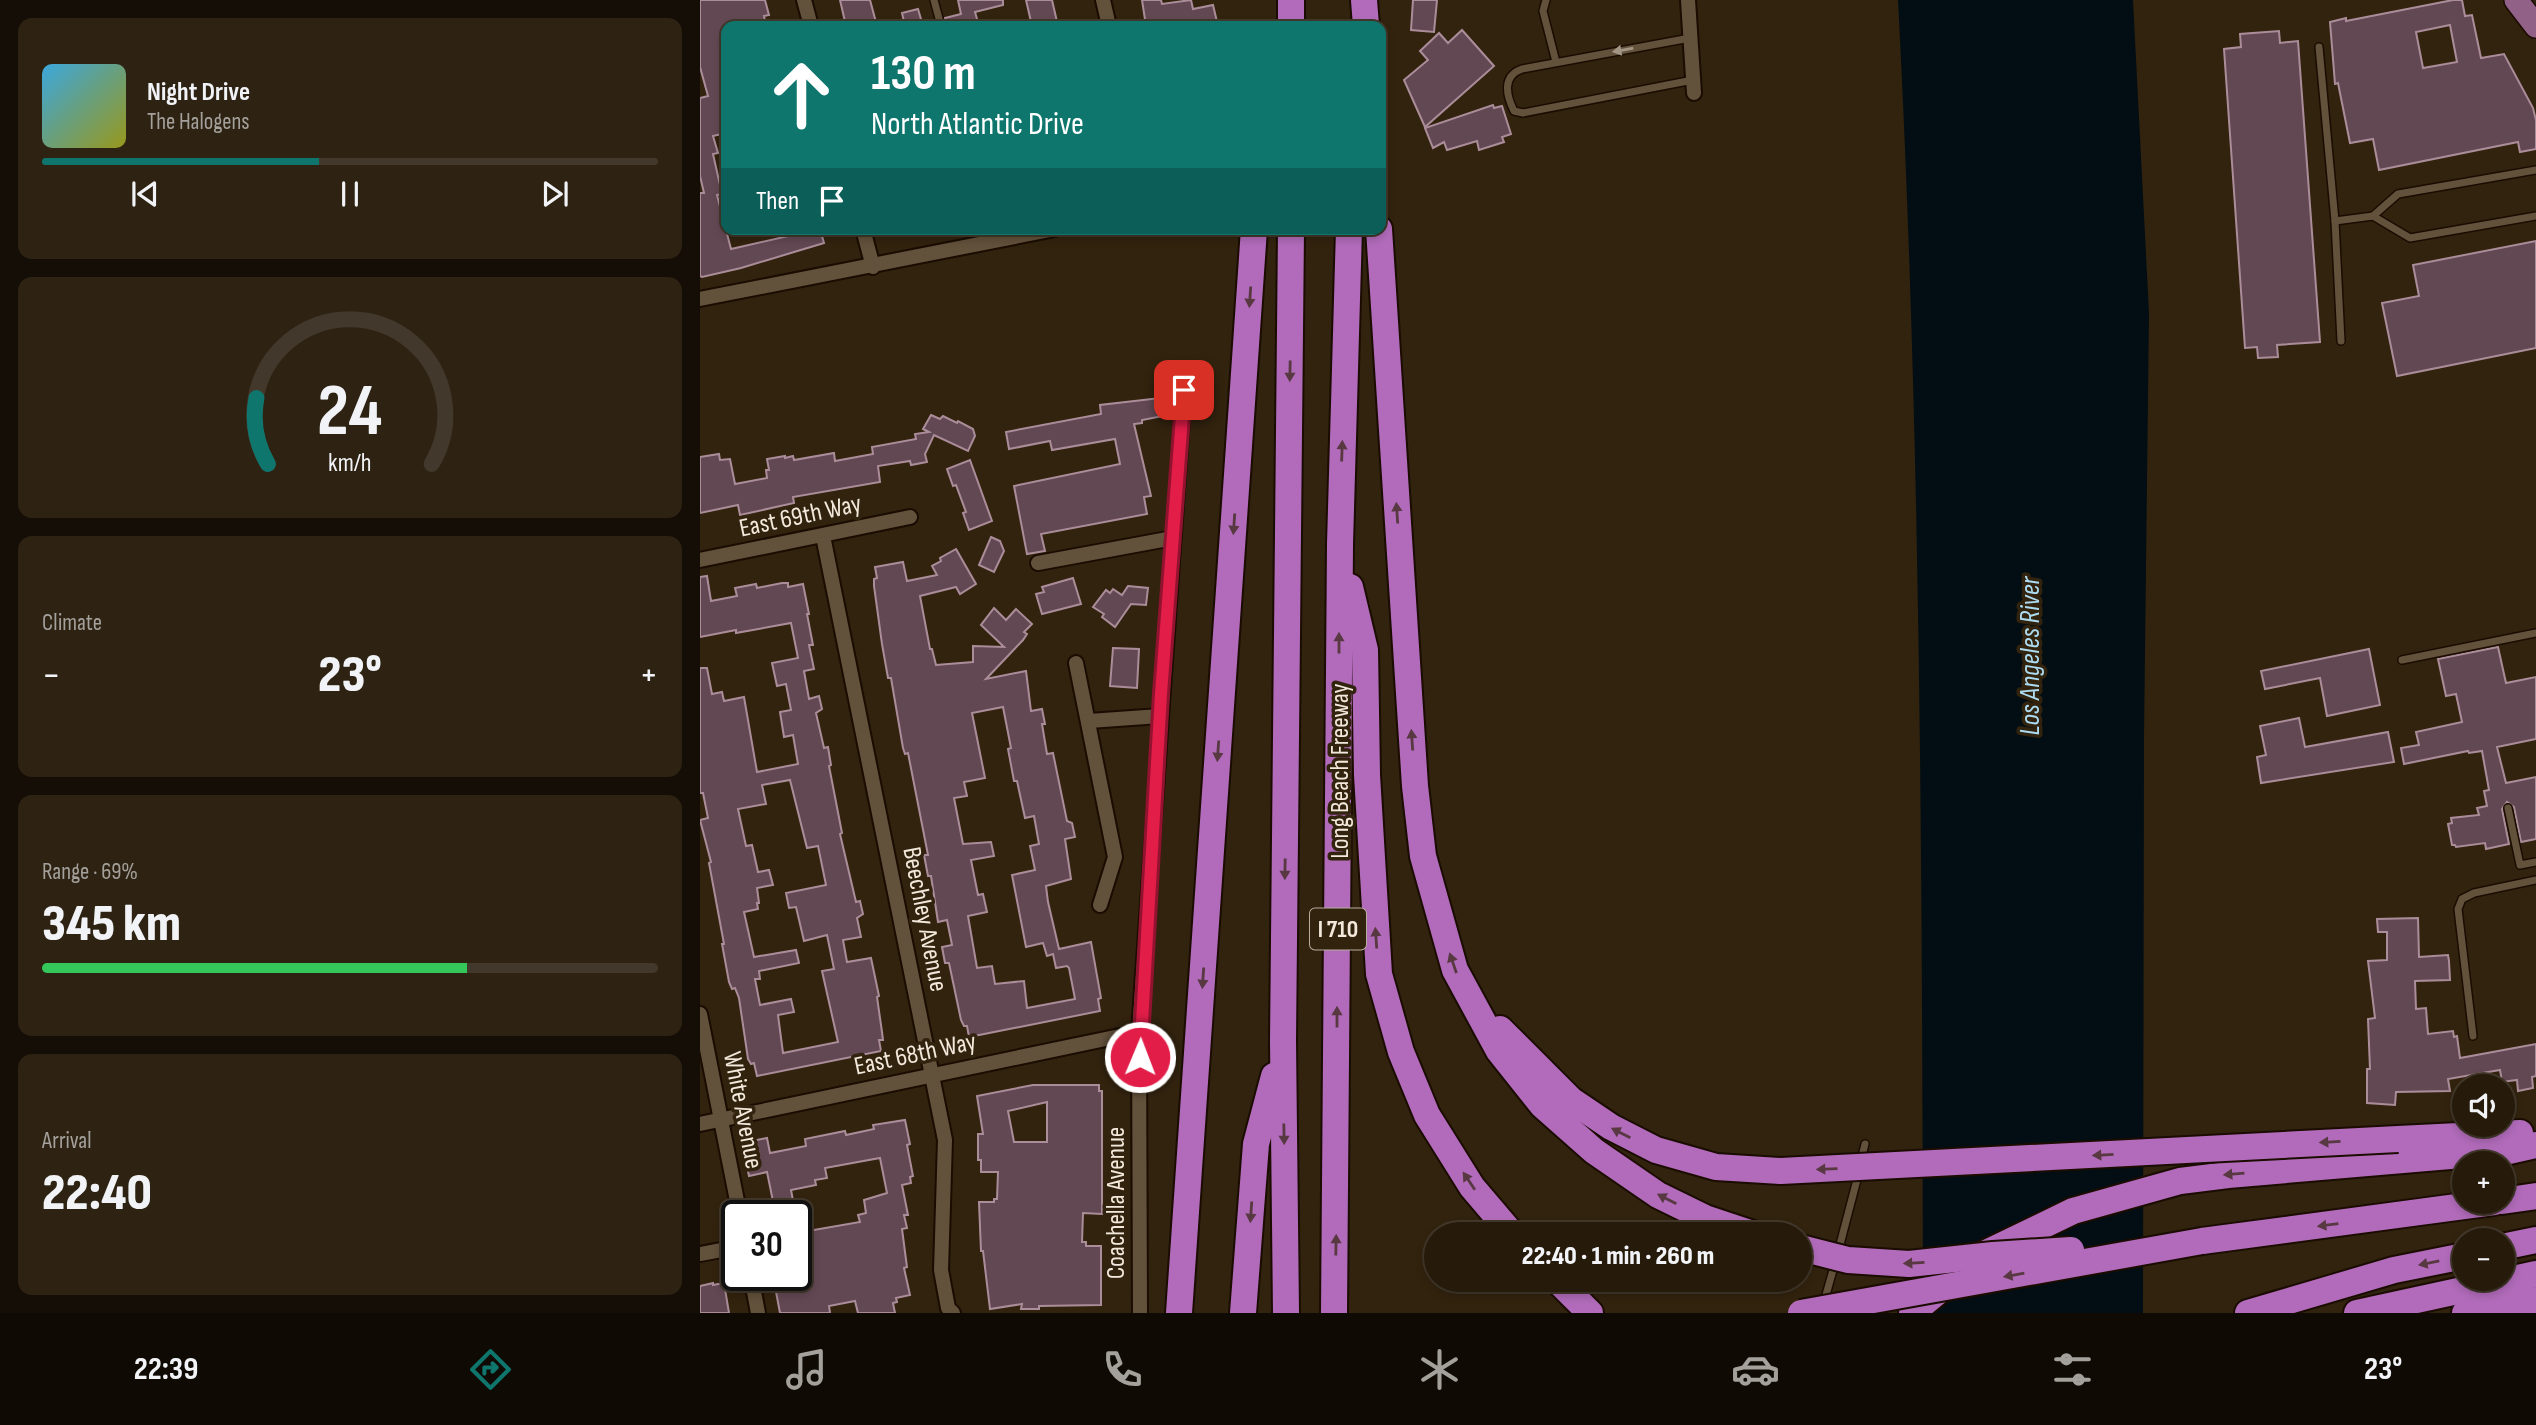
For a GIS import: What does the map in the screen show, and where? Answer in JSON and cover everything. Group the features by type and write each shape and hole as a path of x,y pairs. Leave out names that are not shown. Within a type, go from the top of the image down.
{"highway":[{"path":"1291,0 1291,21"},
{"path":"1354,21 1355,0"},
{"path":"1364,0 1366,21"},
{"path":"1180,1313 1254,235"},
{"name":"Long Beach Freeway","path":"1286,1313 1283,1041 1291,235"},
{"name":"Long Beach Freeway","path":"1334,1313 1340,544 1349,235"},
{"path":"1379,235 1415,786 1423,856 1455,970 1499,1051 1542,1105 1594,1151 1658,1195 1717,1222"},
{"path":"1340,544 1365,650 1368,801 1379,975 1401,1052 1427,1115 1472,1188 1502,1222"},
{"path":"1469,996 1571,1100 1611,1128 1656,1150 1716,1167 1781,1171 2396,1150 2509,1151 2536,1145"},
{"path":"1243,1313 1256,1144 1283,1041"},
{"path":"1912,1313 1981,1255 2073,1211 2097,1204 2180,1181 2536,1132"},
{"path":"2515,1199 2536,1196"},
{"path":"1801,1313 2202,1241 2452,1208"},
{"path":"2515,1244 2536,1240"},
{"path":"1812,1251 1848,1260 1909,1264 1993,1255 2202,1241"},
{"path":"2515,1265 2536,1261"},
{"path":"2357,1313 2395,1288 2452,1262"},
{"path":"2309,1313 2395,1288 2536,1274"},
{"path":"2248,1313 2452,1278"},
{"path":"1569,1292 1590,1313"},
{"path":"2465,1313 2536,1300"},
{"path":"2515,1313 2536,1307"}],"main road":[{"path":"2516,0 2536,26"}],"street":[{"path":"804,0 810,21"},
{"path":"1103,0 1109,21"},
{"path":"1688,0 1693,86"},
{"path":"865,235 873,267"},
{"path":"700,299 873,267 993,235"},
{"name":"Coachella Avenue","path":"1140,1313 1139,1032 1184,390"},
{"name":"East 69th Way","path":"700,560 910,517"},
{"name":"Beechley Avenue","path":"823,536 945,1140 941,1270 948,1308 953,1313"},
{"path":"1038,562 1172,538"},
{"path":"1076,663 1115,857 1100,905"},
{"path":"1089,721 1160,716"},
{"name":"White Avenue","path":"700,1014 737,1200"},
{"name":"East 68th Way","path":"700,1124 1139,1032"},
{"path":"700,1254 721,1250"},
{"path":"754,1291 758,1313"}],"lane":[{"path":"934,0 940,21"},
{"path":"1546,0 1543,11 1556,62"},
{"path":"1690,38 1515,71 1507,87 1508,100 1514,111 1523,113 1693,86"},
{"path":"2319,47 2335,221 2342,341"},
{"path":"2335,221 2373,216 2398,194 2536,170"},
{"path":"2373,216 2410,238 2536,216"},
{"path":"2402,660 2536,633"},
{"path":"2508,808 2520,865 2536,862"},
{"path":"2473,1036 2458,909 2462,900 2474,893 2536,880"},
{"path":"1821,1313 1865,1144"}],"water":[{"name":"Los Angeles River","path":"1898,0 2133,0 2149,313 2144,738 2143,1313 1923,1313 1921,821 1916,492"}],"building":[{"path":"700,0 765,0 769,15 764,16 765,21 721,21 721,134 713,136 718,153 713,154 721,190 721,194 717,195 721,210 721,235 727,235 731,249 793,235 822,235 824,243 741,268 700,276 700,193 704,193 700,176 700,98 708,96 700,67"},
{"path":"840,0 870,0 876,21 845,21"},
{"path":"958,0 1003,0 1003,5 975,12 978,21 946,21 945,18 961,14"},
{"path":"1026,0 1052,0 1057,21 1031,21"},
{"path":"1142,0 1161,0 1162,4 1191,0 1193,9 1213,5 1217,21 1145,21"},
{"path":"1413,0 1437,0 1434,32 1411,30"},
{"path":"2462,0 2465,16 2472,15 2481,58 2504,54 2533,108 2536,120 2536,149 2520,152 2518,142 2379,170 2373,139 2350,143 2338,83 2335,84 2330,22 2346,18 2346,21","holes":["2450,25 2457,62 2423,68 2416,32"]},
{"path":"918,9 922,21 904,21 902,13"},
{"path":"1462,30 1494,66 1425,127 1404,80 1428,60 1420,51 1439,33 1448,43"},
{"path":"2279,31 2280,43 2298,41 2320,342 2277,345 2278,357 2258,358 2257,347 2245,348 2224,49 2241,47 2240,34"},
{"path":"1493,105 1494,108 1502,106 1511,134 1502,137 1504,142 1479,150 1477,141 1447,150 1444,142 1433,148 1425,128"},
{"path":"2536,241 2536,348 2397,376 2382,303 2419,296 2413,265"},
{"path":"1160,398 1163,416 1134,424 1151,496 1144,497 1147,514 1041,534 1045,551 1027,554 1014,486 1120,464 1115,439 1052,450 1050,441 1009,449 1006,432 1101,414 1100,405"},
{"path":"931,415 940,419 943,416 957,423 958,421 973,429 975,436 968,451 934,435 925,454 927,462 911,465 910,461 878,466 880,482 793,497 794,503 740,515 738,505 700,513 700,457 719,454 720,460 730,459 735,484 767,478 767,459 793,456 794,460 834,453 835,461 873,454 872,447 916,439 915,434 929,432 923,429"},
{"path":"970,460 992,521 969,530 963,513 966,512 947,469"},
{"path":"991,537 1000,541 1004,551 994,572 979,565"},
{"path":"956,549 976,584 960,594 956,587 920,596 930,649 936,665 973,662 973,646 1004,647 981,625 994,608 1006,620 1016,609 1032,624 1024,632 1027,634 1023,640 986,679 1026,671 1031,711 1042,709 1047,754 1053,753 1067,821 1072,823 1075,837 1065,839 1071,879 1046,886 1048,902 1059,949 1091,942 1101,998 1098,999 1100,1011 969,1037 967,1026 964,1026 961,1020 949,963 945,963 942,947 952,945 947,920 938,922 908,753 905,754 903,748 891,678 888,678 874,586 874,579 877,578 875,567 903,562 907,581 937,575 932,566 941,561 940,558","holes":["1003,707 1011,748 1008,749 1014,781 1017,781 1025,818 1034,816 1039,844 1030,846 1035,870 1012,875 1026,947 1043,943 1047,956 1053,954 1056,968 1069,968 1075,999 1027,1008 1024,981 995,984 992,966 977,968 968,916 987,912 983,894 978,895 971,860 994,856 991,842 963,844 954,798 967,796 964,782 985,778 972,713"]},
{"path":"707,576 711,601 737,596 735,588 756,584 757,588 782,583 788,583 788,587 803,584 813,645 809,645 814,669 804,671 809,699 819,696 822,709 816,713 824,748 828,747 842,833 840,834 856,902 860,901 863,914 857,918 861,937 843,940 847,962 871,958 879,996 883,1040 879,1040 881,1051 757,1076 754,1063 751,1064 748,1059 739,998 729,982 709,863 711,862 700,820 708,818 703,793 700,793 700,668 707,668 712,694 722,692 724,701 744,697 757,772 798,764 793,735 784,737 780,712 791,710 786,684 777,686 772,663 798,658 791,623 700,637 700,577","holes":["790,780 807,848 818,846 826,885 786,893 789,908 796,907 804,941 827,935 834,969 822,971 838,1042 783,1053 778,1015 794,1012 791,999 760,1005 755,979 760,979 759,971 799,963 796,950 754,957 744,912 758,909 757,888 773,885 769,870 758,872 752,845 746,846 738,809 766,804 762,785"]},
{"path":"1073,578 1081,604 1042,614 1036,594 1044,592 1042,587"},
{"path":"1128,586 1148,588 1146,605 1131,604 1115,627 1102,617 1104,614 1093,607 1106,590 1110,593 1113,589 1122,595"},
{"path":"2498,647 2506,683 2536,677 2536,739 2497,747 2506,783 2536,777 2536,839 2521,842 2514,807 2507,802 2502,809 2509,844 2486,849 2485,843 2456,847 2452,845 2448,824 2452,823 2451,818 2479,815 2477,808 2487,806 2484,791 2489,790 2482,751 2468,751 2404,764 2401,748 2419,745 2416,732 2462,722 2456,694 2446,696 2438,659"},
{"path":"1113,648 1139,649 1137,688 1110,686"},
{"path":"2369,649 2380,705 2327,716 2320,678 2265,689 2261,671"},
{"path":"2299,718 2305,747 2388,732 2394,762 2261,783 2257,757 2266,755 2260,726"},
{"path":"2418,918 2419,957 2448,955 2450,980 2415,981 2416,1009 2426,1008 2428,1034 2453,1031 2454,1037 2457,1036 2460,1058 2536,1044 2536,1076 2532,1077 2533,1088 2518,1091 2515,1074 2501,1074 2500,1070 2452,1074 2452,1078 2448,1079 2450,1091 2396,1092 2395,1105 2367,1103 2367,1069 2370,1069 2368,1019 2375,1018 2368,961 2387,960 2387,932 2378,932 2377,919"},
{"path":"1033,1085 1099,1085 1099,1091 1102,1091 1102,1214 1083,1213 1082,1242 1086,1242 1086,1246 1101,1246 1101,1305 1021,1309 1022,1304 990,1309 981,1251 979,1202 994,1202 994,1199 997,1199 998,1172 981,1172 978,1134 983,1134 977,1096","holes":["1047,1102 1047,1142 1014,1142 1008,1111"]},
{"path":"905,1120 913,1176 910,1177 911,1183 902,1185 908,1215 904,1215 907,1228 902,1229 907,1267 904,1268 910,1295 896,1298 897,1302 893,1303 895,1313 858,1313 855,1301 829,1306 830,1313 780,1313 776,1291 812,1291 812,1230 860,1222 858,1215 866,1213 864,1200 887,1193 880,1158 825,1168 827,1178 815,1180 816,1185 791,1190 793,1200 773,1200 767,1172 749,1176 742,1143 767,1138 770,1153 806,1146 805,1139 845,1131 846,1135 874,1129 873,1125"},
{"path":"721,1284 721,1291 725,1291 729,1313 700,1313 700,1286"}],"route":[{"path":"1140,1057 1139,1032 1161,694 1184,390"}]}
